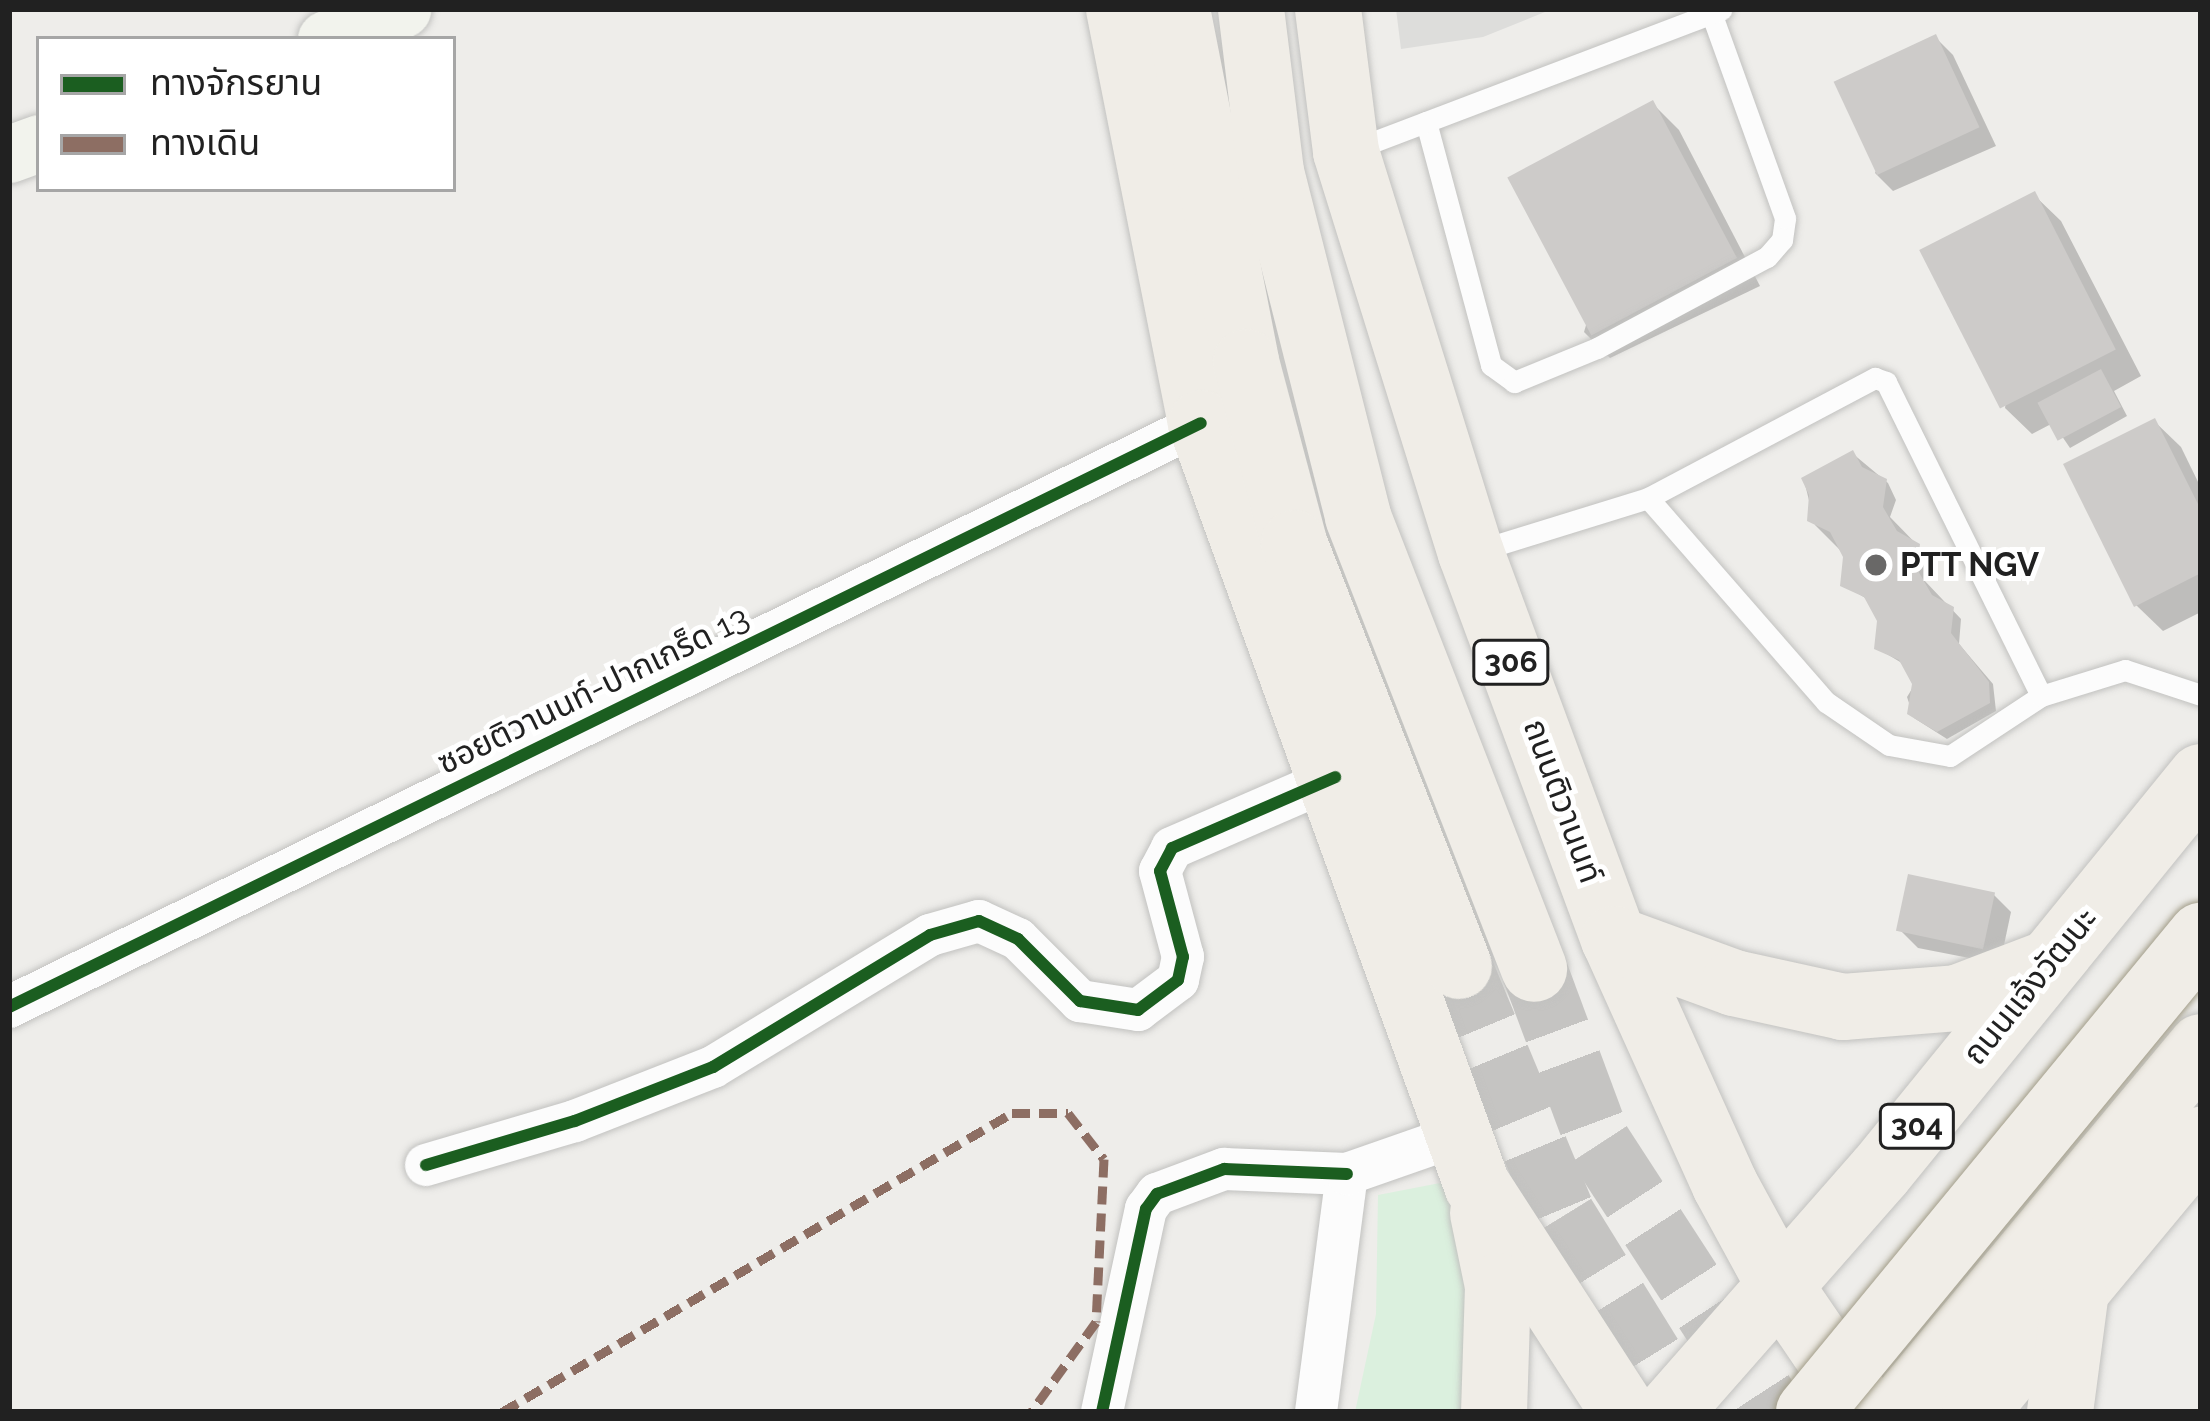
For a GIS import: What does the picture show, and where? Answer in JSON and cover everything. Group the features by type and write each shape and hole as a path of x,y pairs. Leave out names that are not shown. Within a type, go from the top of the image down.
{"main road":[{"path":"1119,9 1201,423 1335,777 1469,1159 1498,1286 1494,1412"},
{"path":"1177,9 1246,362 1294,543 1459,966"},
{"name":"306","path":"1251,9 1271,172 1358,517 1534,969"},
{"name":"ถนนติวานนท์","path":"1328,9 1346,152 1471,553 1614,939 1725,1185 1780,1286 1866,1412"},
{"name":"ถนนแจ้งวัฒนะ","path":"1670,1412 2201,777"},
{"path":"1809,1412 2201,936"},
{"path":"1614,939 1734,983 1843,1006 1957,998 2049,963"},
{"path":"1897,1412 2201,1046"},
{"path":"1975,1412 2201,1140"},
{"path":"1469,1159 1624,1412"},
{"path":"2060,1412 2076,1294"}],"street":[{"path":"334,36 402,9"},
{"name":"ซอยติวานนท์-ปากเกร็ด 13","path":"9,1007 1201,423"},
{"path":"426,1165 575,1121 713,1067 930,934 979,921 1018,940 1080,1001 1138,1010 1178,980 1184,957 1160,872 1172,848 1335,777"},
{"path":"1102,1412 1147,1209 1157,1194 1224,1169 1347,1174 1469,1159"},
{"path":"1316,1412 1347,1174"}],"lane":[{"path":"1346,152 1717,11 1785,218 1782,240 1767,257 1616,338 1514,382 1491,365 1426,122"},
{"path":"1471,553 1648,498 1859,380 1886,382 2041,696"},
{"path":"1648,498 1826,702 1889,746 1950,756 2041,696 2125,670 2201,695"}],"shaded area":[{"path":"1396,9 1545,12 1483,37 1401,49"}],"green space":[{"path":"1471,1177 1475,1412 1355,1412 1376,1314 1378,1195"}],"building":[{"path":"1936,34 1980,127 1877,175 1834,82"},
{"path":"1653,100 1737,258 1591,336 1507,177"},
{"path":"2035,191 2116,350 2000,409 1919,250"},
{"path":"2101,369 2121,407 2058,441 2037,403"},
{"path":"2155,418 2201,510 2201,573 2134,607 2063,464"},
{"path":"1853,450 1862,467 1887,479 1883,507 1897,531 1920,544 1917,569 1932,595 1954,607 1951,633 1989,682 1990,703 1937,732 1907,714 1912,684 1899,660 1874,649 1877,621 1864,597 1840,586 1843,557 1830,532 1807,521 1809,495 1801,478"},
{"path":"1908,874 1995,893 1983,949 1896,931"}],"tunnel":[{"path":"1459,966 1563,1216 1684,1412"},
{"path":"1534,969 1599,1144 1773,1412"}],"marked path":[{"path":"502,1412 1012,1113 1068,1113 1104,1159 1096,1322 1031,1412"}],"cycle path":[{"path":"9,1007 1201,423"},
{"path":"426,1165 575,1121 713,1067 930,935 979,921 1018,939 1080,1001 1138,1010 1178,980 1183,957 1160,871 1172,848 1335,777"},
{"path":"1102,1412 1146,1209 1157,1194 1224,1169 1347,1174"}],"place":[{"name":"PTT NGV","path":"1876,565"}]}
